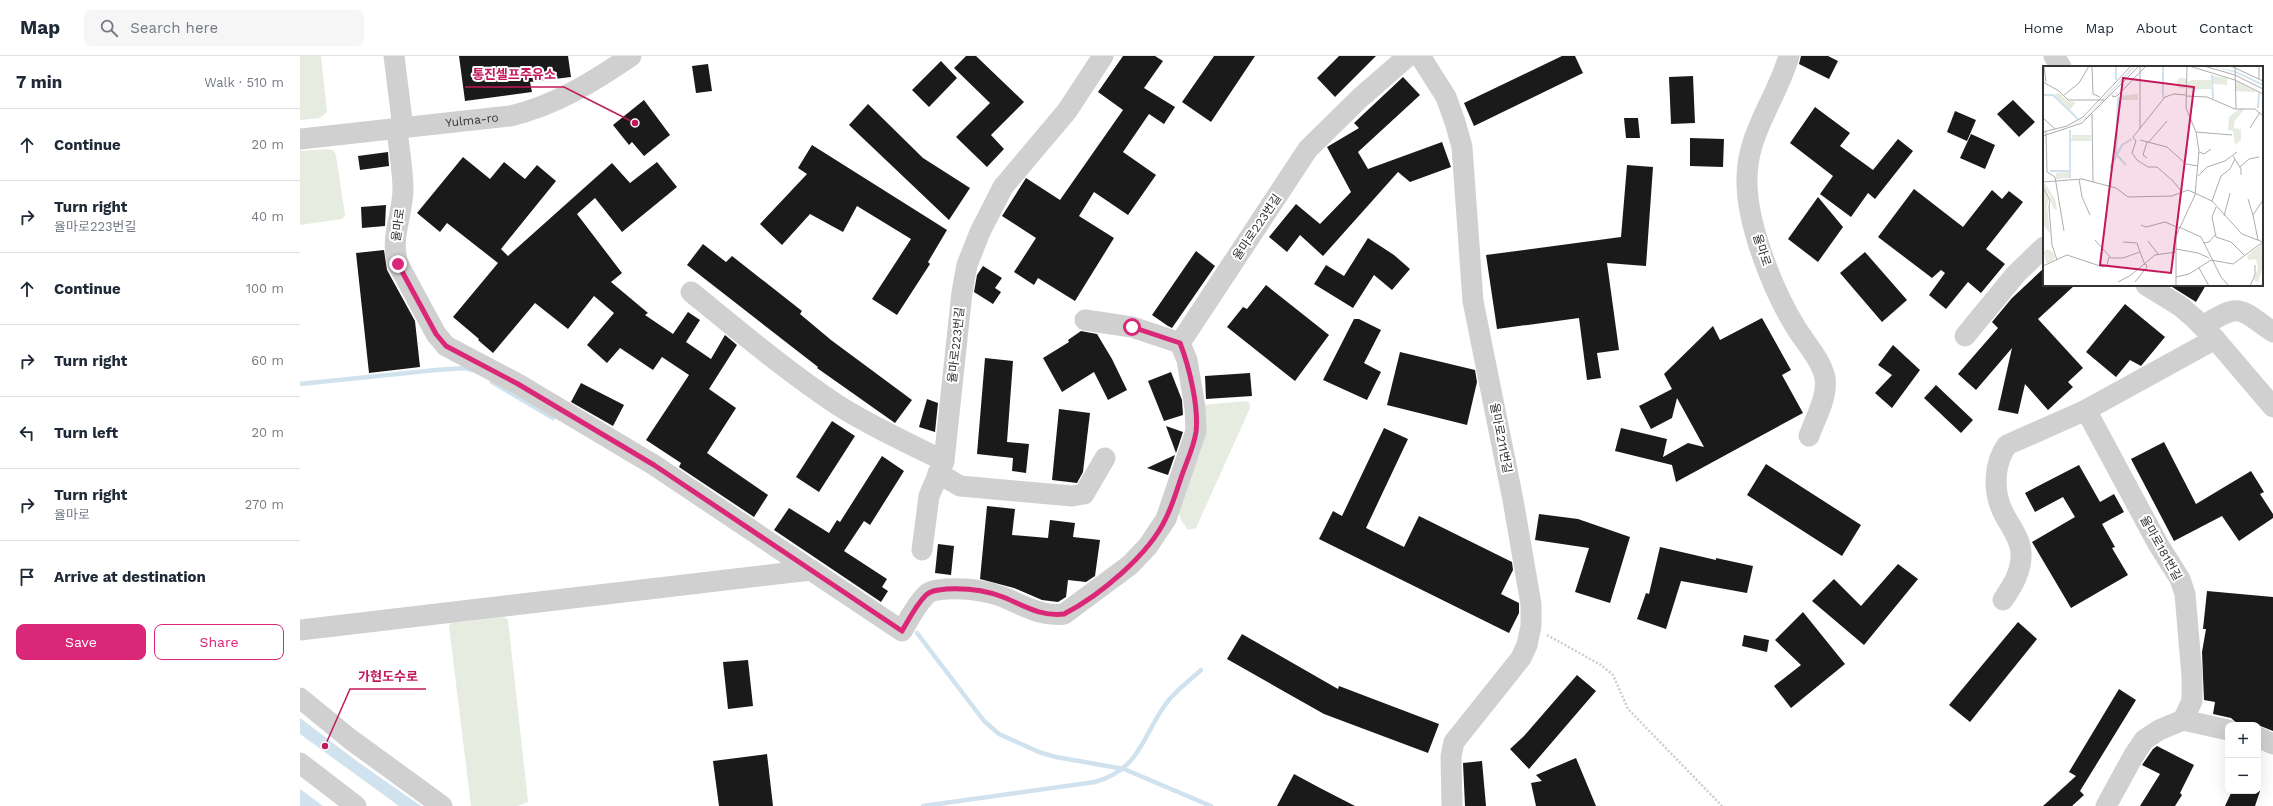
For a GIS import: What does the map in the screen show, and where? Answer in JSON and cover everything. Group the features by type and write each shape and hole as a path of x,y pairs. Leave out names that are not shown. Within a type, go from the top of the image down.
{"street":[{"name":"율마로","path":"394,56 403,192 394,242 395,255 398,264 433,327 446,346 518,384 654,465 902,631 920,602 934,591 956,588 984,592 1003,597 1024,608 1056,615 1070,611 1130,565 1148,546 1166,519 1196,431 1195,408 1187,360 1180,343"},
{"name":"Yulma-ro","path":"300,139 510,116 535,110 562,98 631,56"},
{"name":"율마로223번길","path":"922,550 929,496 941,467 966,265 980,232 1004,187 1067,111 1103,56"},
{"name":"율마로223번길","path":"1180,343 1308,149 1360,98 1408,56"},
{"name":"율마로211번길","path":"1420,56 1446,97 1462,147 1473,301 1513,500 1531,604 1532,626 1527,645 1521,658 1454,742 1451,756 1452,806"},
{"name":"율마로","path":"1788,56 1779,84 1755,131 1749,156 1747,183 1750,212 1777,294 1795,326 1821,365 1825,379 1824,394 1809,436"},
{"path":"2054,56 2060,66"},
{"path":"1965,336 2016,274 2043,248"},
{"path":"2148,286 2180,306 2209,332 2273,407"},
{"path":"691,292 785,367 837,404 894,437 941,467 960,486 1072,496 1084,494 1105,458"},
{"path":"2003,600 2015,582 2019,569 2021,551 2017,537 2001,510 1996,486 1997,467 2001,454 2007,445 2086,410 2209,332 2234,310 2242,311 2273,332"},
{"path":"1085,320 1132,327 1180,343"},
{"name":"율마로181번길","path":"2086,410 2158,544 2180,579 2185,594 2192,676 2192,701 2183,720"},
{"path":"300,630 811,570"},
{"path":"300,698 350,739 442,806"},
{"path":"2106,806 2144,740 2159,730 2183,720 2225,729"},
{"path":"2261,738 2273,744"},
{"path":"300,764 356,806"}],"path":[{"path":"1532,626 1601,665 1613,675 1628,709 1722,806"}],"shaded area":[{"path":"300,56 321,56 327,112 320,118 300,120"},
{"path":"329,149 334,151 336,156 345,215 342,219 300,225 300,151"},
{"path":"1249,402 1250,408 1196,528 1188,530 1181,520 1178,510 1203,405"},
{"path":"504,617 508,620 528,802 517,806 471,806 449,626 451,623"}],"water":[{"path":"300,718 358,762 421,806 399,806 300,734"},
{"path":"300,789 323,806 300,806"}],"building":[{"path":"459,56 568,56 571,77 530,82 532,92 465,101"},
{"path":"966,56 976,56 1024,102 991,135 1004,149 987,167 956,137 990,103 954,68"},
{"path":"1123,56 1155,56 1163,61 1144,88 1175,107 1164,124 1149,114 1123,152 1156,175 1128,215 1094,192 1079,216 1114,238 1075,301 1038,278 1034,285 1014,272 1036,238 1002,216 1026,178 1060,200 1123,110 1098,92"},
{"path":"1214,56 1255,56 1211,122 1182,102"},
{"path":"1339,56 1376,56 1335,97 1317,78"},
{"path":"1562,56 1575,56 1583,73 1474,126 1464,103"},
{"path":"1801,56 1828,56 1838,61 1829,79 1799,64"},
{"path":"941,61 957,78 929,107 912,90"},
{"path":"708,64 712,91 696,93 692,66"},
{"path":"1693,76 1695,123 1671,124 1669,77"},
{"path":"1403,77 1420,95 1358,152 1368,169 1442,142 1451,167 1410,182 1398,172 1323,256 1300,235 1287,252 1269,237 1296,204 1320,224 1351,192 1327,147 1359,128 1354,123"},
{"path":"644,100 670,135 644,156 632,142 629,145 613,125"},
{"path":"2013,100 2035,122 2019,137 1997,114"},
{"path":"868,104 923,158 970,188 949,220 849,125"},
{"path":"1815,107 1850,133 1840,146 1873,170 1898,139 1913,151 1875,199 1868,193 1851,217 1820,194 1833,176 1790,143"},
{"path":"1955,111 1976,120 1967,141 1947,132"},
{"path":"1624,118 1638,118 1640,138 1626,138"},
{"path":"1971,134 1995,145 1985,169 1960,158"},
{"path":"1690,138 1724,139 1723,167 1690,166"},
{"path":"812,145 947,230 928,262 930,264 897,315 872,299 911,239 857,206 843,232 810,214 782,245 760,224 807,174 798,168"},
{"path":"388,152 389,166 360,170 358,156"},
{"path":"463,157 490,179 504,162 525,179 537,165 556,181 501,249 508,256 612,163 630,183 657,162 677,187 622,232 595,198 577,214 622,273 611,282 648,313 645,315 673,334 688,312 700,320 686,342 711,359 725,335 737,345 709,389 736,408 707,453 768,495 754,517 679,467 681,463 646,440 689,375 662,357 653,370 620,348 607,363 587,345 614,313 594,296 568,329 535,303 493,353 453,317 498,263 447,223 440,232 417,213"},
{"path":"1627,165 1653,167 1646,266 1607,263 1619,350 1597,353 1601,378 1587,380 1579,318 1497,329 1486,255 1621,237"},
{"path":"1914,189 1963,227 1992,190 2002,199 2009,191 2023,202 1986,249 2005,264 1981,293 1968,282 1946,309 1929,295 1945,273 1941,270 1932,278 1878,237"},
{"path":"1818,197 1843,227 1818,262 1788,239"},
{"path":"386,205 385,226 362,228 361,207"},
{"path":"1368,238 1394,255 1410,269 1392,290 1374,275 1353,308 1314,284 1326,265 1344,276"},
{"path":"703,244 726,262 732,256 802,311 800,314 831,340 912,400 895,423 817,368 818,367 687,265"},
{"path":"384,250 387,270 415,321 420,367 369,373 356,253"},
{"path":"1196,251 1215,266 1172,328 1152,315"},
{"path":"1865,252 1907,300 1882,322 1840,273"},
{"path":"983,266 1002,278 995,288 1001,292 993,304 974,292 977,275"},
{"path":"2043,269 2043,286 2074,286 2038,319 2083,368 2068,382 2073,387 2048,410 2025,384 2018,414 1998,410 2012,348 1976,390 1958,374 1998,328 1992,322 2012,298"},
{"path":"1266,285 1329,335 1295,381 1227,327 1243,307 1247,309"},
{"path":"2171,286 2205,286 2196,302"},
{"path":"2125,304 2165,337 2141,366 2130,360 2116,377 2086,352"},
{"path":"1762,318 1791,370 1782,375 1803,413 1676,482 1672,465 1615,451 1621,428 1667,439 1663,457 1688,443 1704,447 1677,398 1672,418 1651,429 1639,406 1672,389 1664,374 1713,326 1720,340"},
{"path":"1354,319 1359,319 1381,330 1364,363 1381,372 1367,400 1323,380"},
{"path":"1081,331 1097,334 1112,359 1127,390 1108,400 1094,372 1062,392 1043,358 1069,342 1068,340"},
{"path":"1893,345 1920,370 1892,408 1875,393 1892,375 1878,365"},
{"path":"1400,352 1475,370 1477,382 1467,425 1387,405"},
{"path":"985,358 1013,361 1007,442 1029,444 1026,473 1012,471 1013,458 977,454"},
{"path":"1171,372 1182,400 1183,415 1164,421 1148,381"},
{"path":"1250,373 1252,396 1206,399 1205,376"},
{"path":"581,383 624,405 613,426 571,402"},
{"path":"1936,385 1973,420 1961,433 1924,398"},
{"path":"927,399 938,403 935,432 919,427"},
{"path":"1059,409 1090,413 1083,472 1077,483 1052,480"},
{"path":"832,421 855,436 819,492 796,477"},
{"path":"1166,426 1183,432 1176,453"},
{"path":"1384,428 1408,439 1366,528 1404,547 1419,516 1512,562 1513,570 1501,594 1519,603 1519,613 1509,633 1319,539 1333,511 1342,516"},
{"path":"2164,442 2196,504 2251,471 2264,492 2260,494 2273,514 2273,518 2239,541 2222,516 2174,541 2131,459"},
{"path":"1175,455 1168,475 1147,468"},
{"path":"882,456 904,471 870,525 864,521 844,551 887,579 882,587 888,591 881,602 774,530 789,508 829,533 837,520 840,522"},
{"path":"1766,464 1861,525 1842,556 1747,495"},
{"path":"2079,465 2100,502 2114,494 2124,512 2102,524 2115,547 2112,548 2128,575 2071,608 2032,542 2075,517 2063,497 2035,512 2025,493"},
{"path":"987,506 1015,509 1012,535 1048,538 1050,520 1075,523 1073,537 1100,540 1095,576 1086,582 1068,580 1066,597 1058,602 1042,600 1014,588 980,579"},
{"path":"1539,514 1578,519 1630,537 1610,603 1575,592 1589,548 1535,540"},
{"path":"938,544 954,546 951,575 935,573"},
{"path":"1660,547 1716,560 1716,558 1753,566 1747,593 1681,581 1666,629 1637,619 1646,593 1649,594"},
{"path":"1898,564 1918,579 1864,645 1812,601 1834,579 1861,606"},
{"path":"2207,591 2273,597 2273,731 2261,726 2261,722 2236,722 2231,718 2213,714 2215,702 2204,700 2202,652 2206,629 2203,629"},
{"path":"1803,612 1845,664 1791,708 1774,686 1801,665 1775,640"},
{"path":"2018,622 2037,639 1970,722 1949,705"},
{"path":"1242,634 1338,689 1339,686 1439,724 1428,753 1324,714 1227,659"},
{"path":"1744,635 1769,640 1767,652 1742,646"},
{"path":"748,660 753,706 728,709 723,662"},
{"path":"1577,675 1596,691 1529,769 1510,749 1524,736"},
{"path":"2119,689 2136,700 2080,791 2084,795 2072,806 2043,806 2076,776 2069,772"},
{"path":"2157,746 2194,765 2180,793 2182,795 2175,806 2140,806 2160,774 2142,765 2153,749"},
{"path":"767,754 773,806 719,806 713,761"},
{"path":"1576,758 1596,806 1536,806 1531,783 1542,781 1536,775"},
{"path":"1482,761 1486,806 1465,806 1463,763"},
{"path":"1294,774 1320,788 1355,806 1277,806"},
{"path":"2231,794 2259,794 2255,806 2225,806"}],"waterway":[{"path":"300,384 436,370 465,368 472,370"},
{"path":"492,382 553,418"},
{"path":"917,633 984,721 999,734 1039,752 1056,757 1124,769 1211,806"},
{"path":"923,806 1095,782 1110,776 1122,769 1131,761 1165,705 1177,691 1201,670"}],"place":[{"name":"통진셀프주유소","path":"635,123"},
{"name":"가현도수로","path":"325,746"}],"route":[{"path":"398,264 436,334 446,346 518,384 654,465 902,631 926,595 934,591 956,588 984,592 1003,597 1024,608 1044,613 1056,615 1064,614 1110,582 1140,556 1148,546 1166,519 1189,458 1196,431 1195,408 1187,360 1180,343 1132,327"}]}
